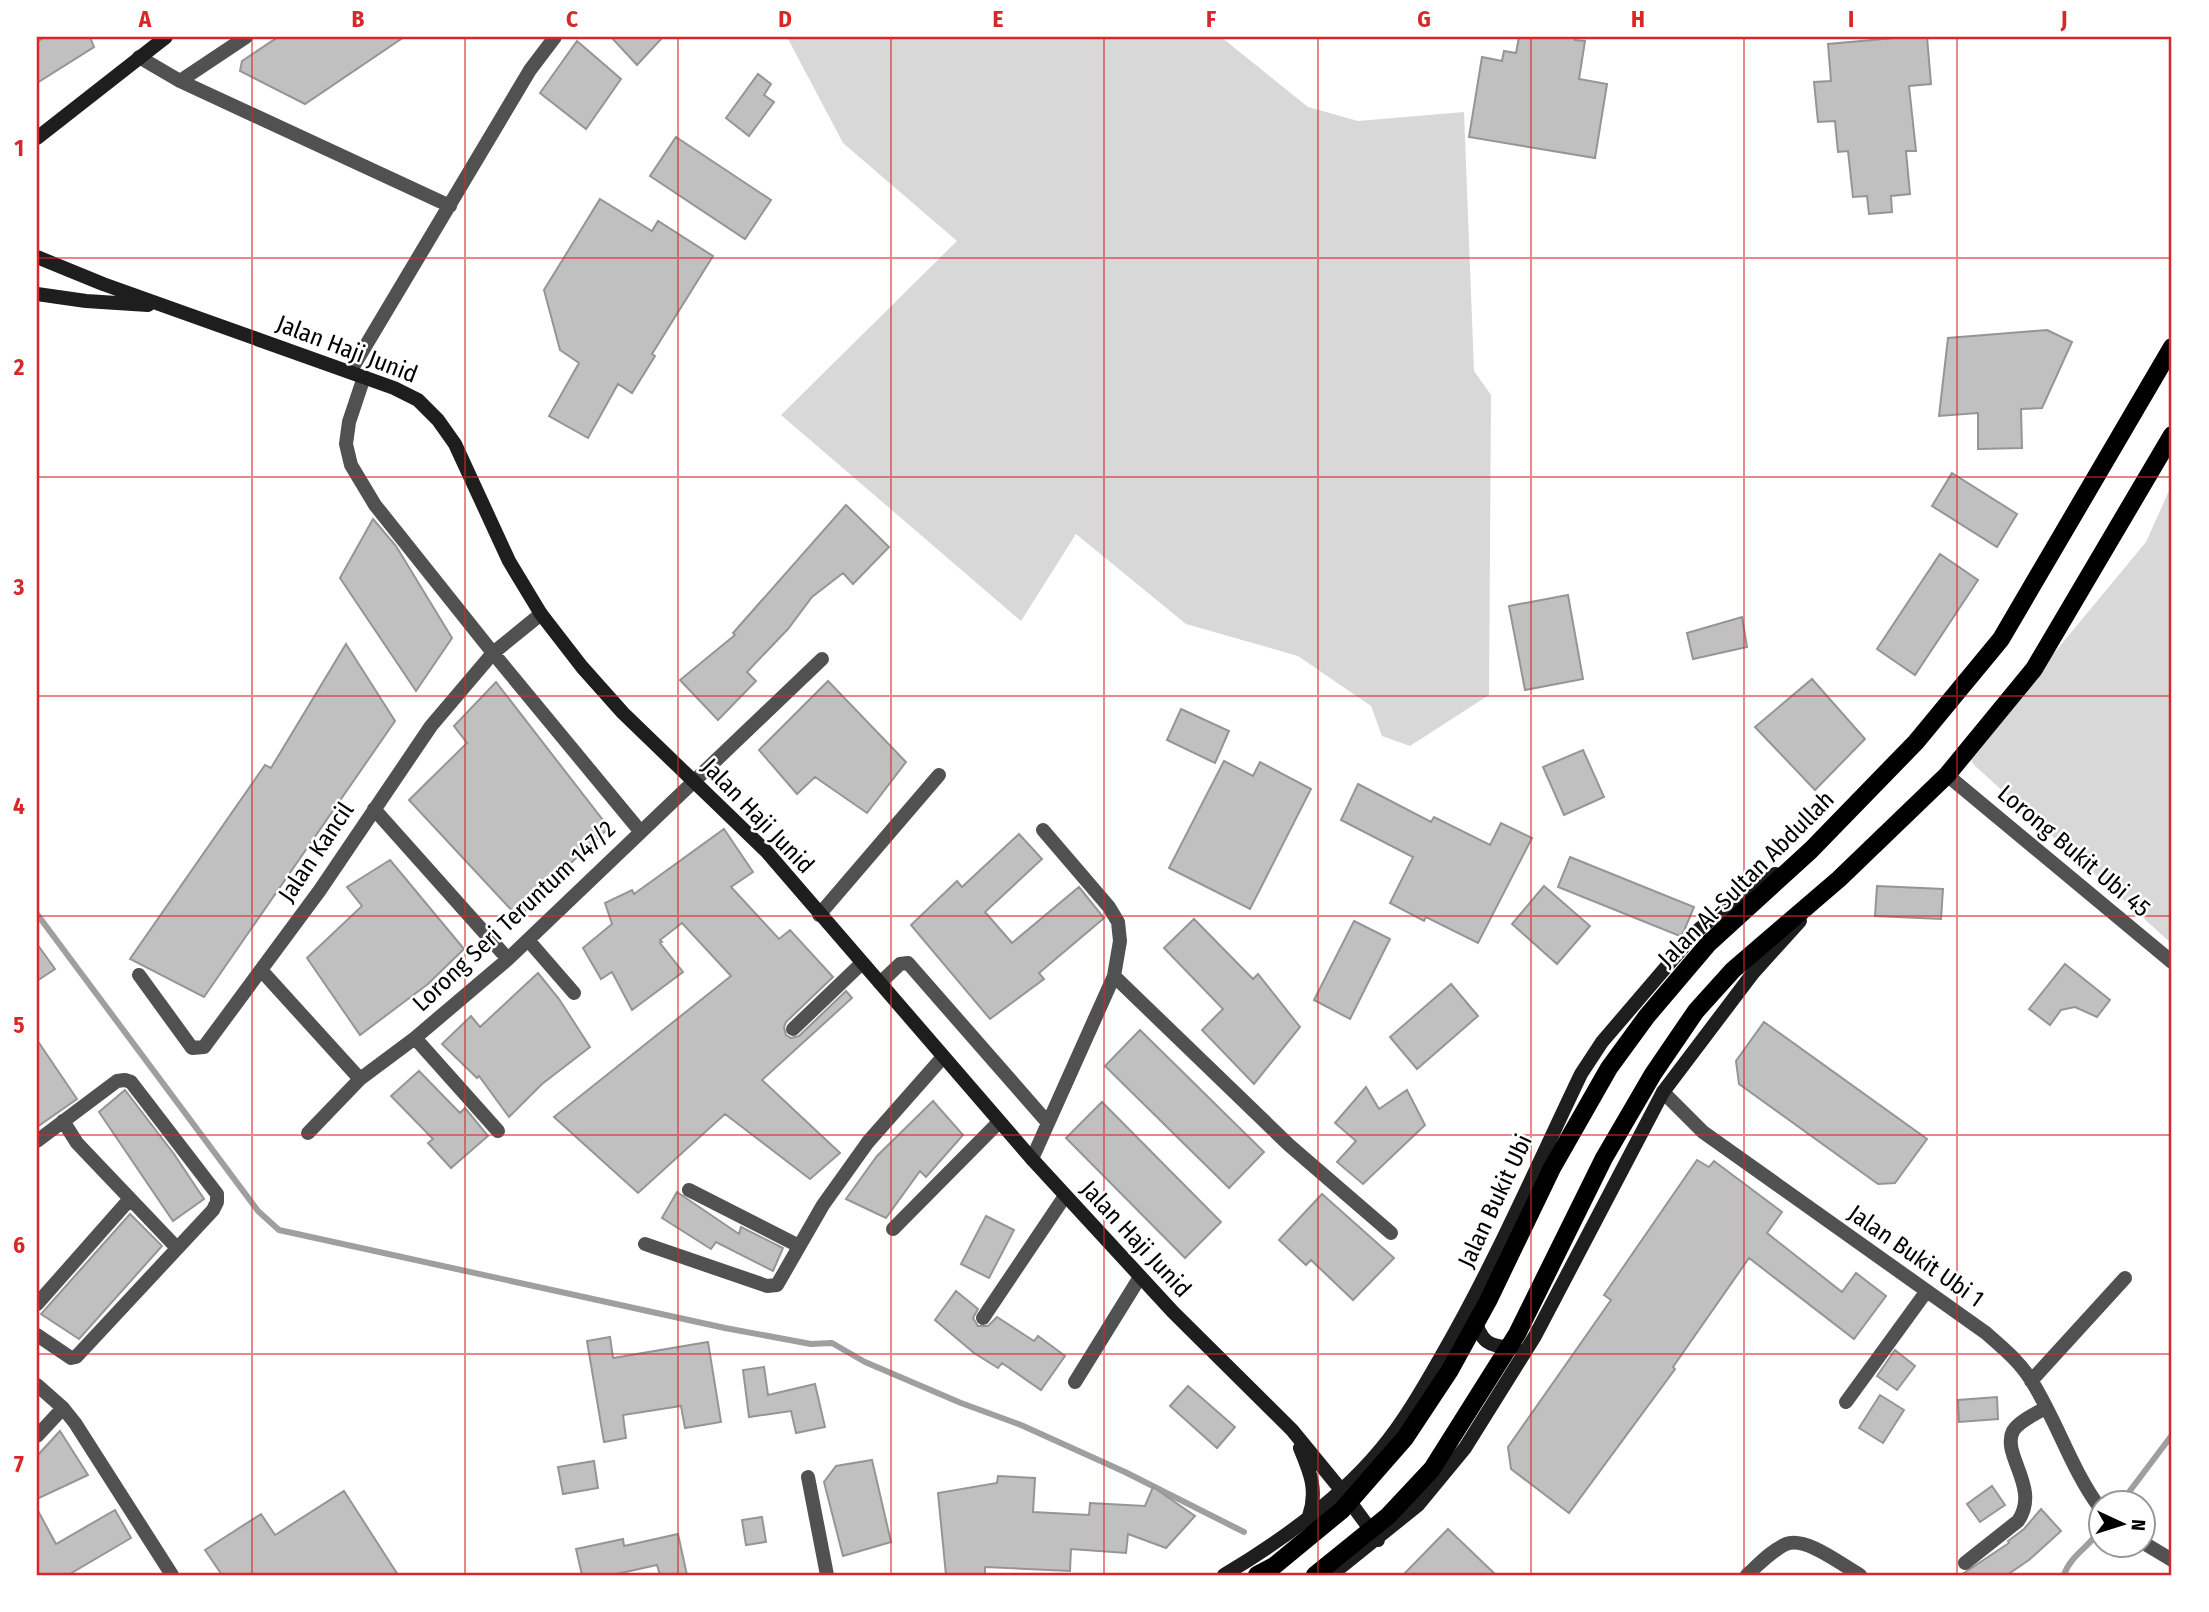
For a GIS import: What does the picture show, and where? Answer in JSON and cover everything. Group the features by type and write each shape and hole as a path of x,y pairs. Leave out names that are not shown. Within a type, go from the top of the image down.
{"main road":[{"name":"Jalan Al-Sultan Abdullah","path":"1257,1575 1274,1566 1342,1510 1405,1438 1450,1370 1488,1301 1552,1168 1609,1068 1647,1016 1709,943 1811,850 1916,742 2001,639 2172,347"},
{"path":"1315,1575 1388,1516 1432,1469 1517,1334 1604,1158 1653,1074 1696,1011 1733,970 1839,879 1947,775 2034,669 2172,435"}],"street":[{"path":"37,138 166,37"},
{"path":"180,81 246,37"},
{"path":"555,37 530,70 450,206 357,375 346,444 351,465 375,505 492,653 640,831"},
{"path":"139,57 180,81 450,206"},
{"name":"Jalan Haji Junid","path":"37,257 418,400 438,420 455,444 509,561 541,614 582,667 623,713 767,852 1065,1196 1140,1277 1292,1430 1342,1490 1378,1540"},
{"path":"37,294 86,301 167,306"},
{"name":"Jalan Kancil","path":"139,975 192,1048 204,1047 320,890 432,726 492,653 541,614"},
{"name":"Lorong Seri Teruntum 147/2","path":"308,1133 360,1079 415,1038 508,959 822,659"},
{"path":"819,915 939,775"},
{"name":"Lorong Bukit Ubi 45","path":"1947,775 2172,962"},
{"path":"374,809 508,959"},
{"path":"1032,1159 1114,976 1120,941 1118,922 1109,907 1043,830"},
{"name":"Jalan Bukit Ubi","path":"1224,1575 1342,1490 1380,1451 1407,1416 1474,1300 1581,1074 1602,1042 1697,931 1725,908 1811,850"},
{"path":"1331,1575 1419,1505 1465,1448 1535,1336 1664,1092 1752,973 1839,879"},
{"path":"528,940 574,993"},
{"path":"793,1029 862,963"},
{"path":"880,983 900,964 908,963 1048,1123"},
{"path":"261,970 360,1079"},
{"path":"1114,976 1289,1145 1391,1233"},
{"path":"415,1038 498,1131"},
{"path":"645,1244 773,1287 777,1285 823,1205 868,1142 943,1057"},
{"path":"37,1141 117,1082 125,1080 131,1082 217,1194 213,1210 76,1357 71,1357 37,1335"},
{"name":"Jalan Bukit Ubi 1","path":"1664,1092 1703,1132 1986,1333 2013,1357 2031,1381 2089,1490"},
{"path":"62,1121 77,1143 177,1248"},
{"path":"893,1229 999,1122"},
{"path":"689,1190 799,1246"},
{"path":"983,1318 1065,1196"},
{"path":"37,1304 129,1200"},
{"path":"1075,1382 1140,1277"},
{"path":"2031,1381 2125,1278"},
{"path":"1846,1402 1926,1292"},
{"path":"1474,1300 1477,1328 1485,1341 1499,1347 1518,1346 1535,1336"},
{"path":"37,1385 75,1423 172,1575"},
{"path":"37,1436 62,1408"},
{"path":"1965,1563 2018,1521 2024,1513 2025,1488 2011,1440 2016,1427 2045,1408"},
{"path":"1292,1430 1312,1480 1314,1502 1309,1516"},
{"path":"808,1477 827,1575"},
{"path":"1747,1575 1765,1558 1788,1543 1810,1545 1860,1575"},
{"path":"2156,1550 2172,1560"}],"shaded area":[{"path":"787,37 1221,37 1308,107 1358,121 1464,112 1474,371 1491,395 1489,695 1410,746 1382,736 1371,706 1298,656 1186,624 1076,534 1021,621 781,415 957,241 843,143"},
{"path":"2172,484 2172,944 1974,765 1969,756 2146,542"}],"building":[{"path":"45,37 90,37 94,47 37,83 37,42"},
{"path":"278,37 404,37 305,104 240,71 242,61"},
{"path":"611,37 663,37 637,65"},
{"path":"1519,37 1575,37 1575,40 1585,41 1579,79 1607,84 1595,158 1469,137 1482,57 1502,61 1504,51 1516,53"},
{"path":"1927,37 1931,84 1909,86 1916,151 1906,151 1910,194 1891,196 1892,212 1869,214 1867,196 1853,197 1848,151 1838,152 1835,121 1818,122 1814,82 1831,81 1828,44"},
{"path":"577,41 621,79 586,129 540,93"},
{"path":"758,74 771,84 764,95 774,102 749,136 726,118"},
{"path":"676,137 771,200 745,239 650,176"},
{"path":"600,199 652,231 658,221 713,256 652,354 655,356 632,393 618,384 588,438 549,416 579,363 560,350 544,290"},
{"path":"2047,330 2072,342 2042,408 2021,409 2022,448 1978,449 1978,413 1939,416 1948,338"},
{"path":"1952,473 2017,514 1997,547 1932,506"},
{"path":"846,505 889,547 853,584 843,573 812,597 788,629 747,672 756,681 718,720 680,680 735,635 733,633"},
{"path":"373,519 396,546 452,638 416,691 340,578"},
{"path":"1940,554 1978,580 1915,675 1877,649"},
{"path":"1568,595 1583,679 1525,690 1509,606"},
{"path":"1742,617 1747,647 1693,659 1687,633"},
{"path":"346,644 395,721 204,997 130,959 265,765 271,768"},
{"path":"1812,679 1865,739 1815,790 1755,727"},
{"path":"828,681 906,762 867,813 815,777 797,794 759,750"},
{"path":"496,682 609,828 548,884 552,889 518,917 409,800 467,743 454,726"},
{"path":"1181,709 1229,731 1215,763 1167,740"},
{"path":"1583,750 1604,797 1564,815 1543,767"},
{"path":"1224,761 1253,776 1260,762 1311,789 1250,909 1169,868"},
{"path":"1358,784 1431,822 1434,817 1490,845 1501,823 1532,838 1478,943 1426,917 1424,921 1390,903 1413,857 1341,820"},
{"path":"724,829 753,872 731,887 779,939 790,930 833,977 786,1022 786,1035 791,1038 799,1036 846,991 852,998 762,1080 840,1153 810,1179 725,1114 638,1193 554,1117 731,976 682,923 660,940 660,943 683,972 632,1010 612,972 601,979 583,948 612,924 605,903 632,890 634,894"},
{"path":"1019,834 1042,859 985,912 1012,943 1079,887 1104,918 1039,973 1044,979 990,1019 911,925 957,881 962,887"},
{"path":"1570,857 1694,907 1684,931 1680,936 1558,887"},
{"path":"390,860 464,949 428,984 360,1035 307,958 362,906 347,887"},
{"path":"1544,886 1590,926 1557,964 1512,924"},
{"path":"1877,886 1943,889 1941,919 1875,916"},
{"path":"1194,919 1253,979 1258,974 1300,1027 1254,1084 1202,1030 1223,1009 1164,948"},
{"path":"1354,921 1390,939 1350,1019 1314,1000"},
{"path":"37,944 55,969 37,981"},
{"path":"2065,964 2110,1000 2097,1017 2075,1007 2061,1010 2050,1025 2029,1009"},
{"path":"538,973 559,999 590,1047 542,1084 509,1117 479,1076 477,1078 442,1044 471,1016 480,1027"},
{"path":"1451,984 1478,1016 1417,1069 1390,1037"},
{"path":"1764,1022 1927,1139 1895,1183 1878,1184 1739,1084 1736,1061"},
{"path":"1140,1030 1264,1152 1229,1188 1105,1066"},
{"path":"37,1040 77,1099 37,1127"},
{"path":"419,1071 460,1113 465,1108 488,1136 451,1168 428,1143 433,1139 391,1096"},
{"path":"1366,1087 1379,1109 1407,1090 1425,1125 1363,1184 1337,1162 1356,1141 1335,1123"},
{"path":"125,1090 174,1154 204,1199 173,1221 99,1112"},
{"path":"933,1101 963,1135 926,1177 920,1171 886,1218 846,1199 877,1156"},
{"path":"1102,1102 1221,1222 1185,1258 1066,1138"},
{"path":"1697,1160 1709,1167 1714,1161 1782,1212 1767,1233 1842,1292 1856,1273 1886,1296 1854,1339 1749,1258 1673,1367 1675,1369 1569,1513 1511,1469 1508,1447 1611,1300 1604,1295"},
{"path":"677,1192 739,1234 741,1227 783,1248 773,1271 716,1242 711,1249 662,1218"},
{"path":"1322,1194 1394,1258 1353,1300 1311,1260 1306,1265 1279,1240"},
{"path":"130,1214 162,1246 79,1339 41,1314"},
{"path":"986,1216 1014,1230 989,1278 961,1264"},
{"path":"956,1291 978,1309 973,1318 978,1326 988,1326 997,1317 1034,1341 1038,1336 1065,1356 1041,1390 1002,1363 998,1368 974,1353 935,1320"},
{"path":"610,1337 613,1358 708,1342 721,1422 685,1428 681,1406 623,1415 626,1438 604,1442 587,1341"},
{"path":"1895,1350 1915,1366 1897,1390 1877,1376"},
{"path":"764,1367 768,1395 815,1384 825,1427 796,1433 791,1411 749,1417 743,1370"},
{"path":"1188,1386 1235,1427 1217,1448 1170,1406"},
{"path":"1880,1395 1904,1410 1883,1443 1859,1428"},
{"path":"1997,1397 1998,1419 1959,1422 1958,1400"},
{"path":"60,1431 88,1475 37,1499 37,1456"},
{"path":"872,1460 891,1542 843,1556 824,1482 836,1466"},
{"path":"594,1461 598,1488 563,1494 558,1467"},
{"path":"998,1476 1035,1478 1033,1512 1089,1515 1090,1503 1145,1506 1153,1487 1195,1516 1166,1548 1128,1534 1126,1553 1071,1549 1070,1571 985,1567 985,1575 946,1575 938,1493 997,1483"},
{"path":"1992,1486 2005,1505 1980,1522 1967,1504"},
{"path":"344,1491 398,1575 222,1575 205,1550 261,1514 275,1535"},
{"path":"37,1509 56,1544 115,1510 131,1538 68,1575 37,1575"},
{"path":"2041,1509 2061,1531 2029,1560 2007,1575 1961,1575 2009,1543"},
{"path":"762,1517 766,1542 746,1545 742,1520"},
{"path":"1448,1529 1496,1575 1403,1575"},
{"path":"678,1534 687,1575 660,1575 657,1565 612,1575 582,1575 576,1549 623,1539 624,1546"}],"waterway":[{"path":"37,914 258,1211 279,1230 725,1328 811,1344 832,1343 865,1362 1021,1425 1125,1472 1244,1532"},
{"path":"2131,1490 2172,1435"},
{"path":"2064,1575 2071,1562 2086,1547"}]}
